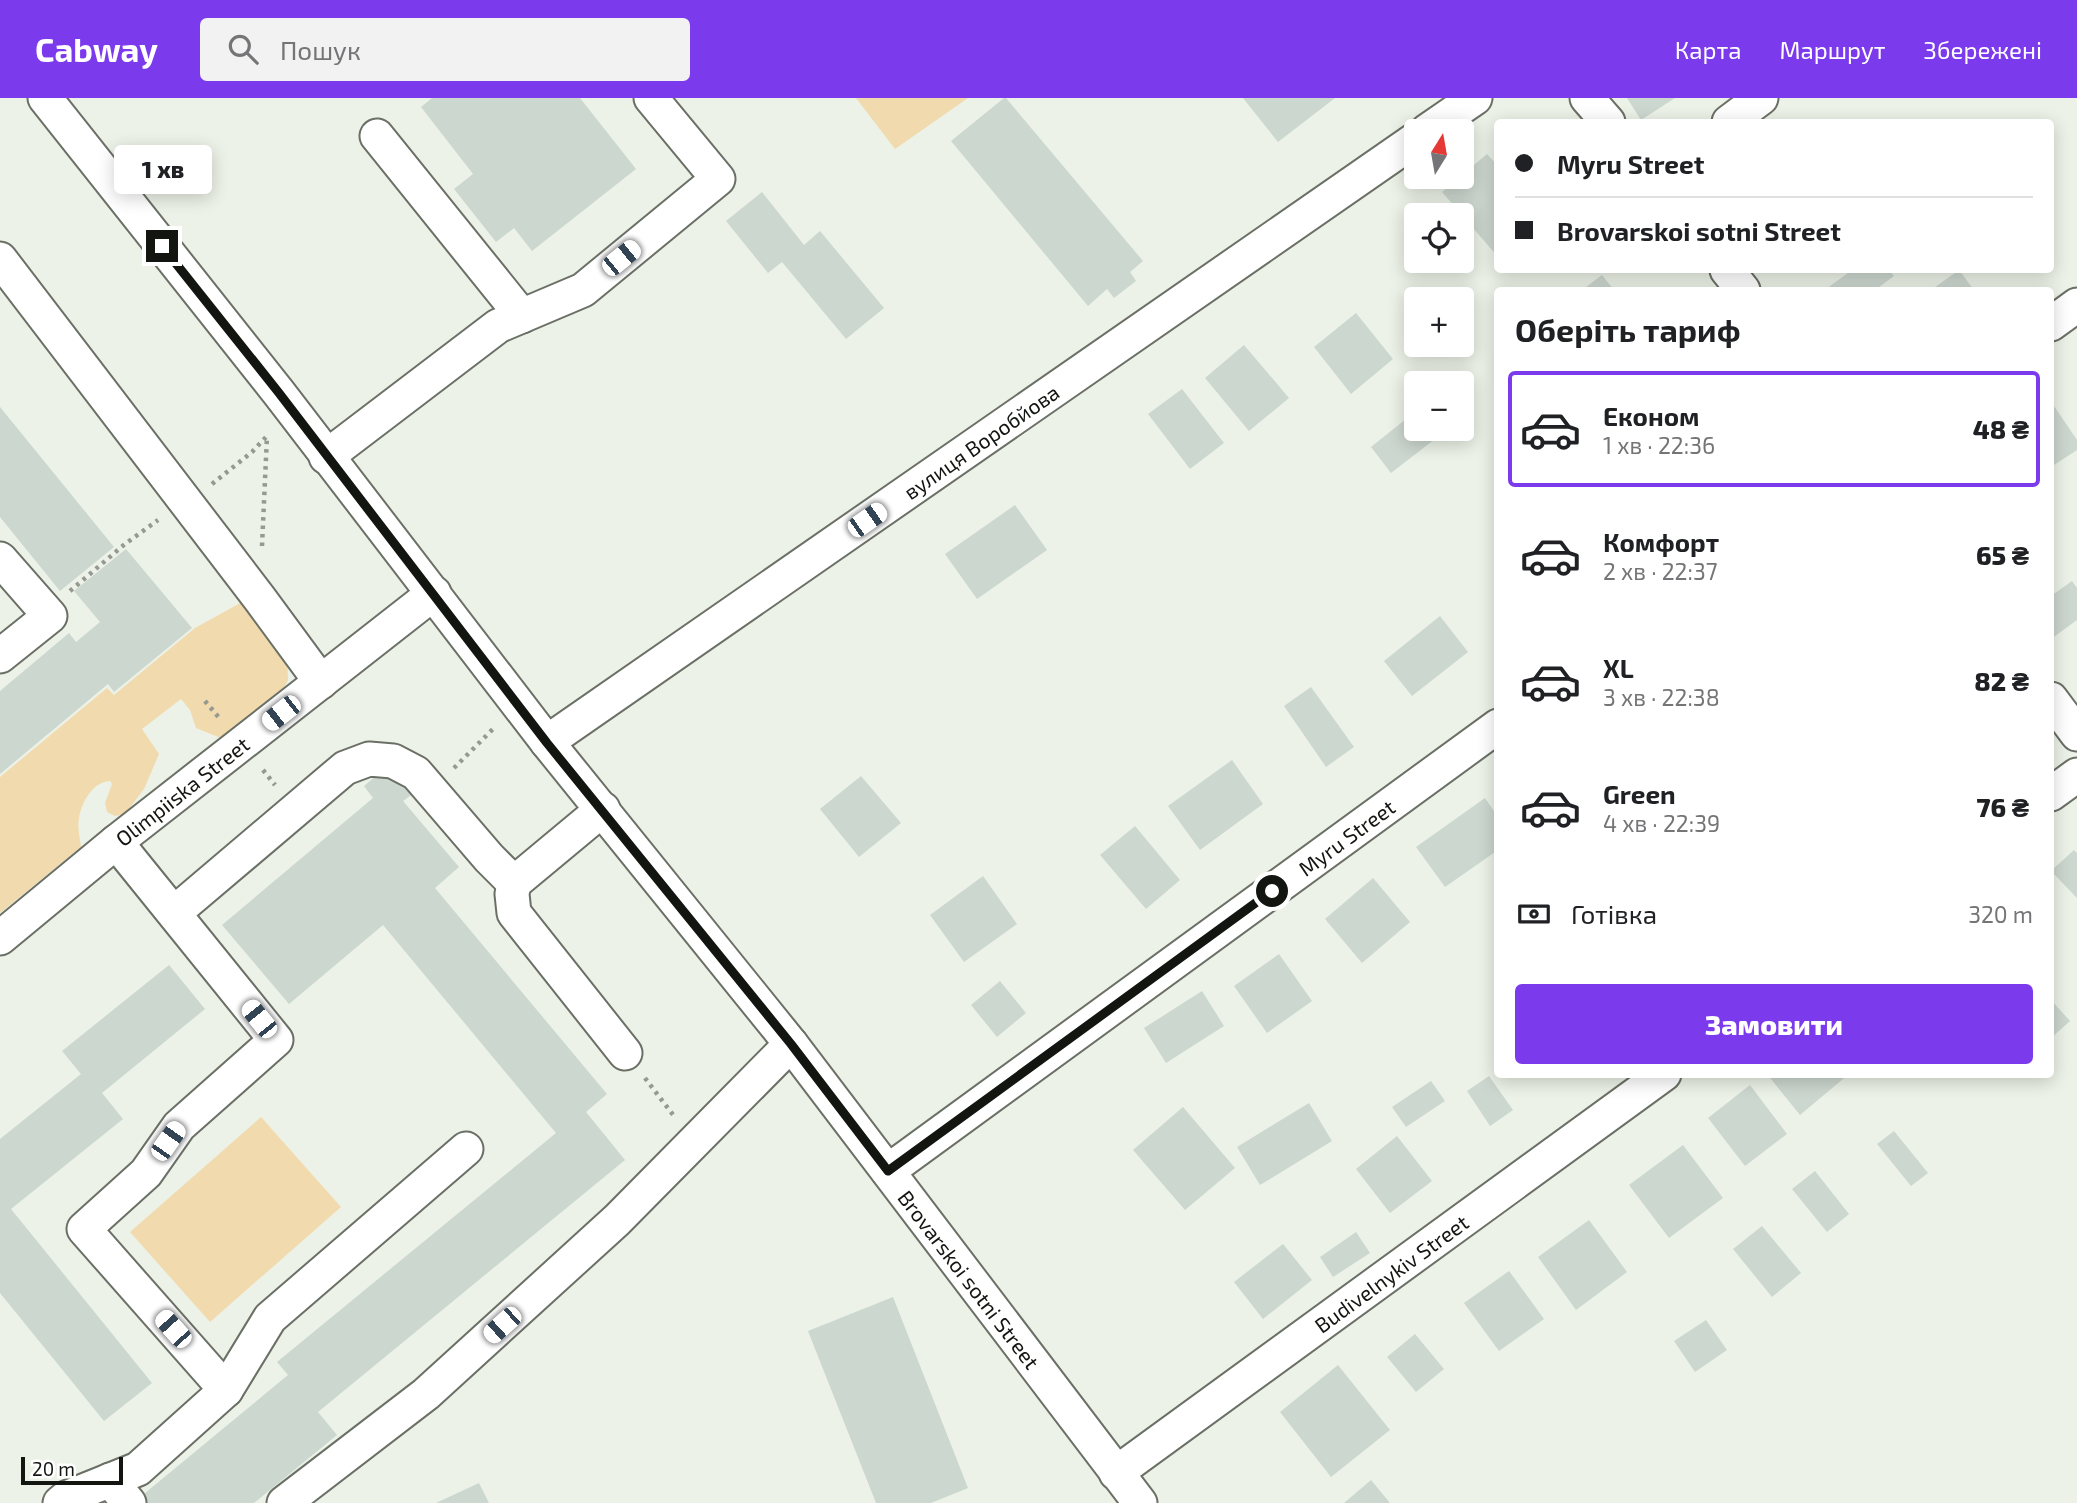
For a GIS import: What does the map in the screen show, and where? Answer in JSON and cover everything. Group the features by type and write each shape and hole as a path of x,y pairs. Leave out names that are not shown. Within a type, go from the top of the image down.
{"street":[{"name":"Brovarskoi sotni Street","path":"45,98 279,393 547,743 791,1044 1140,1503"},
{"path":"326,457 498,326 583,289 718,179 652,98"},
{"path":"1444,119 1475,98"},
{"path":"1587,98 1605,119"},
{"path":"1733,119 1761,98"},
{"path":"377,136 522,316"},
{"name":"вулиця Воробйова","path":"547,743 1404,147"},
{"path":"0,259 321,682"},
{"path":"1729,273 1741,287"},
{"path":"2054,322 2077,306"},
{"path":"0,559 50,616 0,656"},
{"name":"Olimpiiska Street","path":"0,938 116,842 433,593"},
{"path":"2054,703 2077,734"},
{"name":"Myru Street","path":"888,1171 1494,729"},
{"path":"174,914 345,768 369,760 393,761 416,773 514,883"},
{"path":"2054,792 2077,775"},
{"path":"603,809 514,883 512,894 514,913 625,1053"},
{"path":"116,842 276,1040 179,1126 146,1173 84,1229 226,1390"},
{"path":"284,1503 426,1394 617,1220 791,1044"},
{"name":"Budivelnykiv Street","path":"1116,1473 1659,1078"},
{"path":"60,1503 66,1499 119,1492 138,1468 226,1390 270,1318 466,1149"}],"path":[{"path":"260,599 267,436 259,410 279,393"},
{"path":"50,616 71,588 125,544 184,501 203,491 252,452 267,436"},
{"path":"205,701 222,720"},
{"path":"262,769 281,792"},
{"path":"625,1053 695,1142"}],"shaded area":[{"path":"856,98 968,98 895,149"},
{"path":"244,601 287,652 288,680 273,709 233,743 196,728 190,710 181,699 142,729 159,754 144,789 125,814 115,816 107,812 105,803 112,784 110,781 98,785 85,800 80,812 78,825 81,847 0,913 0,777 107,688 114,695 195,628"},
{"path":"261,1117 341,1207 210,1322 130,1232"}],"building":[{"path":"432,98 580,98 636,169 532,251 514,228 496,242 454,189 473,174 421,107"},
{"path":"1004,98 1143,261 1130,272 1136,281 1114,298 1107,289 1088,306 951,141"},
{"path":"1243,98 1335,98 1278,142"},
{"path":"1627,98 1675,98 1643,119"},
{"path":"1487,154 1494,162 1494,252 1474,229 1474,203 1451,203 1442,192 1446,189 1474,189 1474,165"},
{"path":"762,192 804,245 820,231 884,308 846,339 782,262 768,273 726,221"},
{"path":"1848,273 1892,273 1894,276 1879,287 1829,287"},
{"path":"1955,273 1961,273 1972,287 1935,287"},
{"path":"1602,275 1612,287 1586,287"},
{"path":"1356,313 1393,359 1351,394 1314,347"},
{"path":"1244,345 1289,398 1249,431 1205,378"},
{"path":"1182,389 1224,443 1190,469 1148,414"},
{"path":"2054,406 2077,440 2077,450 2054,465"},
{"path":"0,407 114,547 60,591 0,517"},
{"path":"1404,421 1404,441 1432,441 1391,473 1371,447"},
{"path":"1015,505 1047,550 977,599 945,554"},
{"path":"126,549 192,628 114,692 108,684 0,774 0,691 69,633 76,642 100,622 74,591"},
{"path":"2072,581 2077,588 2077,620 2054,637 2054,594"},
{"path":"1440,616 1468,652 1412,696 1384,661"},
{"path":"1311,687 1354,747 1326,767 1284,706"},
{"path":"1232,760 1263,804 1200,850 1168,806"},
{"path":"377,775 393,775 414,793 403,801 459,867 435,888 607,1094 586,1112 625,1160 318,1412 337,1435 254,1503 133,1503 288,1375 277,1362 556,1133 383,925 289,1004 222,925 373,798 364,786"},
{"path":"861,776 901,823 859,857 820,809"},
{"path":"1485,798 1494,811 1494,853 1445,887 1416,847"},
{"path":"1135,826 1180,880 1146,909 1100,855"},
{"path":"2074,850 2077,853 2077,898 2054,874 2054,868"},
{"path":"983,876 1017,924 964,962 930,915"},
{"path":"1373,878 1410,922 1362,963 1325,919"},
{"path":"1279,954 1312,1001 1267,1033 1234,986"},
{"path":"169,965 205,1009 102,1093 123,1119 11,1209 152,1383 104,1421 0,1293 0,1139 81,1074 62,1051"},
{"path":"1000,981 1026,1013 997,1037 971,1005"},
{"path":"1202,991 1224,1026 1166,1063 1144,1028"},
{"path":"2054,1003 2070,1021 2054,1035"},
{"path":"1489,1076 1513,1110 1490,1126 1467,1091"},
{"path":"1770,1078 1844,1078 1800,1115"},
{"path":"1431,1081 1445,1101 1406,1127 1392,1107"},
{"path":"1750,1085 1787,1134 1745,1166 1708,1118"},
{"path":"1309,1103 1332,1141 1260,1185 1237,1147"},
{"path":"1183,1107 1235,1168 1185,1210 1133,1150"},
{"path":"1894,1131 1928,1173 1911,1186 1877,1144"},
{"path":"1397,1136 1432,1181 1390,1213 1356,1169"},
{"path":"1683,1145 1723,1198 1669,1238 1629,1185"},
{"path":"1815,1171 1849,1214 1827,1232 1792,1189"},
{"path":"1589,1220 1627,1272 1576,1310 1538,1257"},
{"path":"1762,1226 1801,1273 1772,1297 1733,1249"},
{"path":"1356,1232 1370,1253 1333,1277 1320,1257"},
{"path":"1283,1244 1312,1280 1263,1319 1234,1282"},
{"path":"1509,1271 1544,1319 1499,1351 1464,1303"},
{"path":"893,1297 968,1488 931,1503 876,1503 808,1331"},
{"path":"1706,1320 1727,1350 1695,1372 1674,1341"},
{"path":"1415,1334 1444,1369 1416,1392 1387,1357"},
{"path":"1338,1365 1390,1430 1331,1477 1280,1412"},
{"path":"1371,1480 1390,1503 1344,1503"},
{"path":"479,1483 489,1503 436,1503"}],"route":[{"path":"162,246 279,393 547,743 791,1044 888,1171 1272,891"}]}
